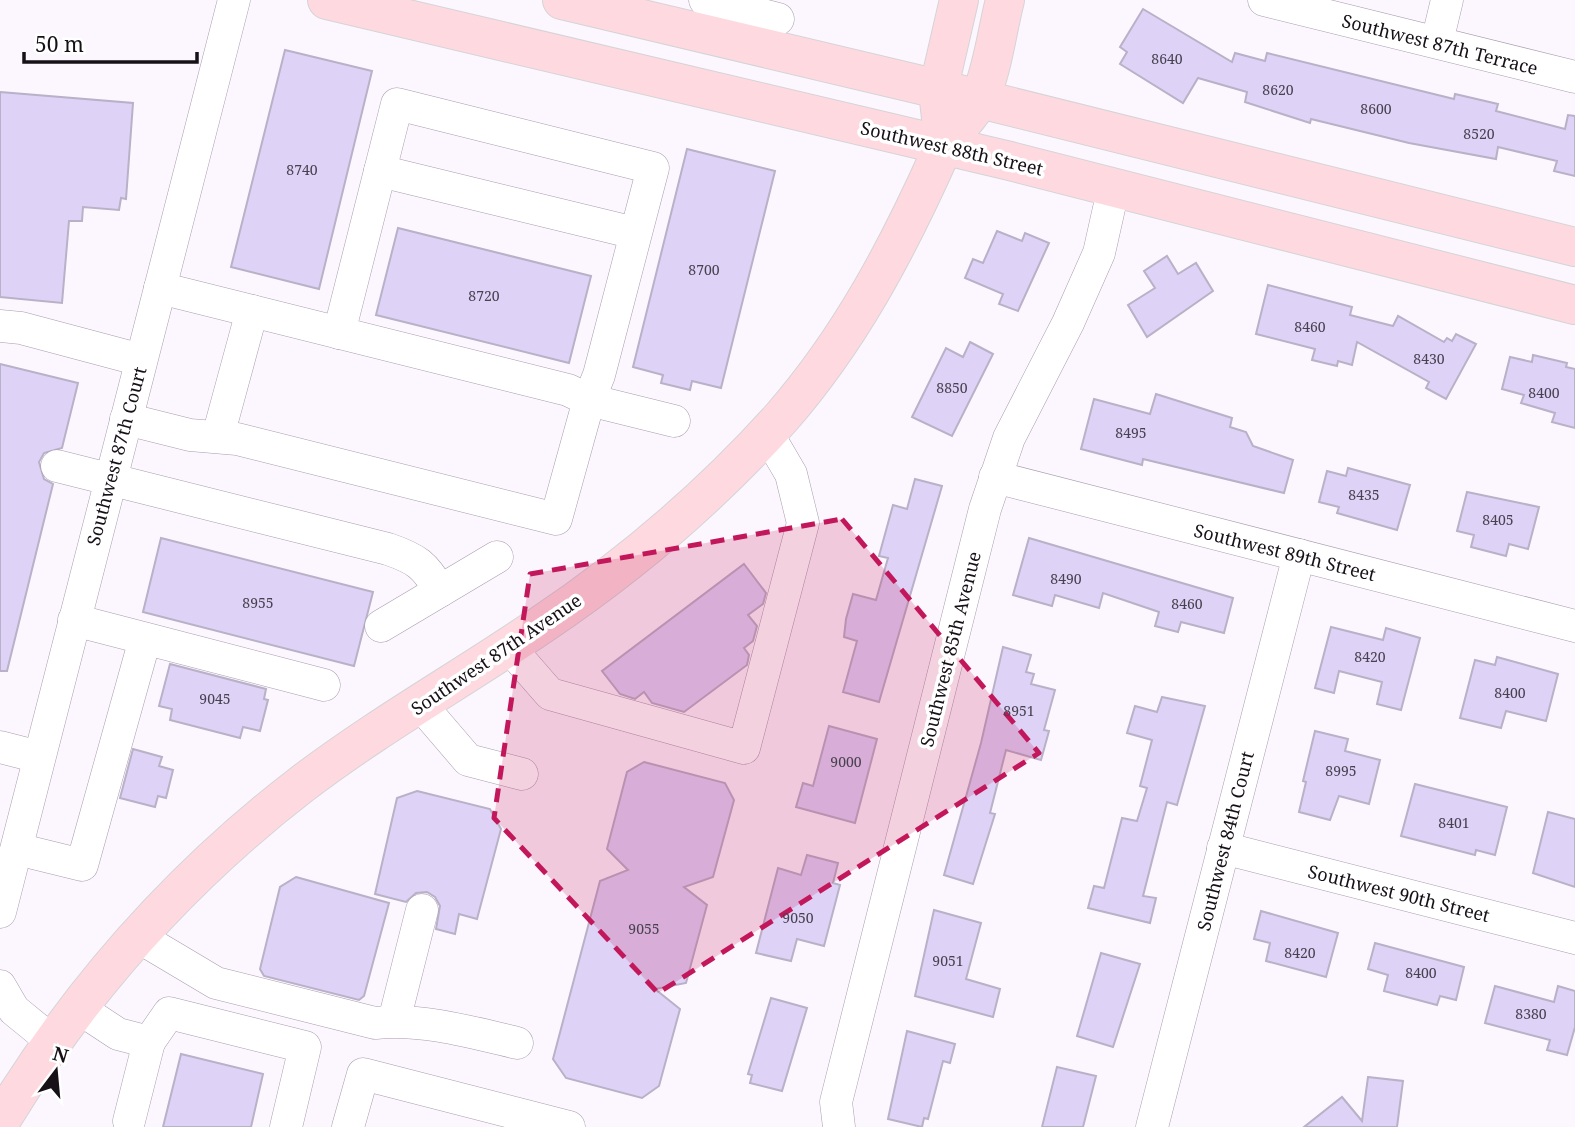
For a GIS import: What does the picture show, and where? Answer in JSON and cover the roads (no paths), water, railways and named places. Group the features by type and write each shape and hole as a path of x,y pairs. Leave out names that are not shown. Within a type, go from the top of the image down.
{"main road":[{"name":"Southwest 88th Street","path":"327,0 1114,186 1575,305"},
{"path":"562,0 658,11 938,91 980,99 1575,247"},
{"path":"944,146 938,91 959,0"},
{"name":"Southwest 87th Avenue","path":"0,1122 77,1007 137,936 220,853 279,802 329,764 509,647 642,551 710,490 766,433 820,370 866,303 894,253 944,146 980,99 1005,0"}],"street":[{"name":"Southwest 87th Court","path":"0,912 13,829 39,757 234,0"},
{"path":"705,0 778,19"},
{"name":"Southwest 87th Terrace","path":"1264,0 1575,78"},
{"path":"1437,42 1447,0"},
{"path":"126,419 190,435 218,436 556,519 589,400 599,375 653,168 397,104 339,333"},
{"path":"380,172 635,233"},
{"name":"Southwest 85th Avenue","path":"839,1127 835,1111 839,1089 995,477 1017,419 1068,323 1099,253 1114,186"},
{"path":"160,288 568,390 589,400 674,421"},
{"path":"218,436 252,311"},
{"path":"0,326 22,328 141,360"},
{"path":"509,647 550,694 744,748 803,523 791,474 766,433"},
{"path":"57,466 398,553 426,568 440,591"},
{"name":"Southwest 89th Street","path":"995,477 1575,625"},
{"name":"Southwest 84th Court","path":"1152,1127 1298,555"},
{"path":"381,626 497,557"},
{"path":"74,620 324,685"},
{"path":"13,829 82,865 145,639"},
{"path":"421,704 468,760 522,774"},
{"path":"0,747 39,757"},
{"name":"Southwest 90th Street","path":"1223,848 1575,938"},
{"path":"394,1021 422,910"},
{"path":"137,936 216,983 375,1023 394,1021 457,1029 517,1043"},
{"path":"2,996 22,1018 52,1041"},
{"path":"77,1007 118,1034 149,1042"},
{"path":"129,1121 149,1042 169,1013 306,1047 286,1127"},
{"path":"348,1127 363,1074 569,1127"}]}
